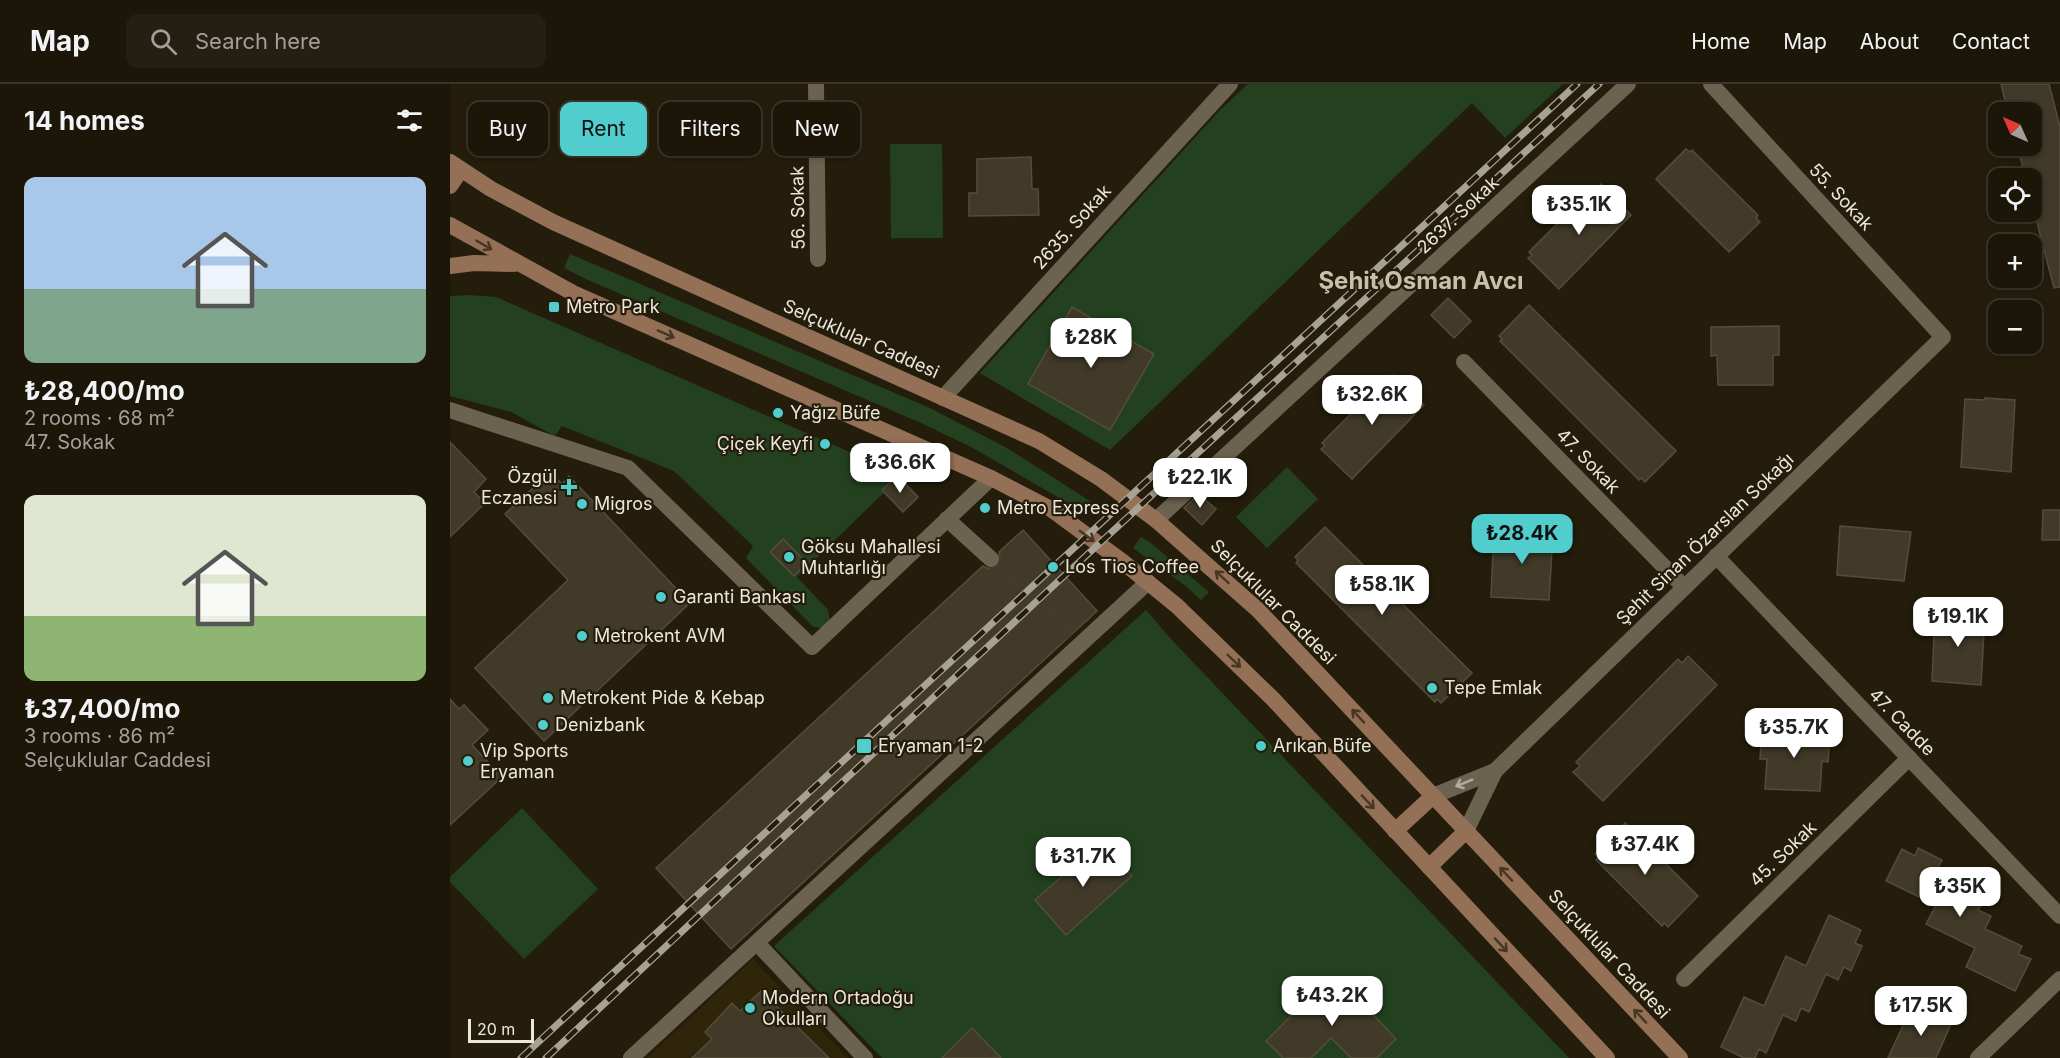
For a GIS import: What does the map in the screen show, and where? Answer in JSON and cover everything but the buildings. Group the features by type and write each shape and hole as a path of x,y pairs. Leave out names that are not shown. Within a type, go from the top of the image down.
{"main road":[{"name":"Selçuklular Caddesi","path":"456,166 507,198 553,222 1039,441 1101,479 1186,545 1258,610 1680,1058"},
{"path":"450,186 456,166"},
{"path":"450,225 573,293 991,478 1051,509 1177,606 1273,699 1608,1058"},
{"path":"450,266 474,263 518,264"},
{"path":"1395,831 1433,796"},
{"path":"1429,867 1466,831"}],"street":[{"name":"56. Sokak","path":"816,84 818,259"},
{"name":"2635. Sokak","path":"943,398 1230,84"},
{"name":"2637. Sokak","path":"1156,520 1628,84"},
{"name":"55. Sokak","path":"1711,84 1943,337"},
{"name":"Şehit Sinan Özarslan Sokağı","path":"1495,771 1943,337"},
{"name":"47. Sokak","path":"1464,362 1684,587"},
{"path":"450,410 628,468 812,647 991,478"},
{"path":"947,519 991,559"},
{"name":"47. Cadde","path":"1716,556 2060,916"},
{"path":"631,1058 757,944 1077,638 1148,582"},
{"name":"45. Sokak","path":"1684,979 1909,758"},
{"path":"1433,796 1495,771"},
{"path":"1466,831 1495,771"},
{"path":"757,944 865,1058"},
{"path":"1978,1058 2060,979"}],"shaded area":[{"name":"Modern Ortadoğu Okulları","path":"753,959 848,1058 647,1058"}],"green space":[{"path":"1248,84 1563,84 1505,138 1472,103 1110,450 980,373 1221,109"},
{"path":"890,144 942,144 943,238 891,238"},
{"path":"570,254 930,408 1007,448 1093,503 1084,512 971,447 921,423 588,280 564,268"},
{"path":"450,296 496,297 902,475 797,577 828,610 830,621 824,628 813,627 746,558 753,546 674,471 562,426 555,436 511,412 450,396"},
{"path":"1287,467 1318,499 1267,548 1236,517"},
{"path":"1141,537 1209,592 1201,600 1187,587 1133,548"},
{"path":"1146,610 1569,1058 1001,1058 972,1029 942,1058 882,1058 774,946"},
{"path":"522,808 598,889 524,959 450,882 450,877"}],"tunnel":[{"path":"991,559 1072,634"}],"railway":[{"path":"521,1058 1577,84"},
{"path":"546,1058 1052,587 1599,84"}],"place":[{"name":"Metro Park","path":"554,307"},
{"name":"Yağız Büfe","path":"778,413"},
{"name":"Çiçek Keyfi","path":"825,444"},
{"name":"Özgül Eczanesi","path":"569,487"},
{"name":"Migros","path":"582,504"},
{"name":"Metro Express","path":"985,508"},
{"name":"Göksu Mahallesi Muhtarlığı","path":"789,557"},
{"name":"Los Tios Coffee","path":"1053,567"},
{"name":"Garanti Bankası","path":"661,597"},
{"name":"Metrokent AVM","path":"582,636"},
{"name":"Tepe Emlak","path":"1432,688"},
{"name":"Metrokent Pide & Kebap","path":"548,698"},
{"name":"Denizbank","path":"543,725"},
{"name":"Eryaman 1-2","path":"864,746"},
{"name":"Arıkan Büfe","path":"1261,746"},
{"name":"Vip Sports Eryaman","path":"468,761"},
{"name":"Modern Ortadoğu Okulları","path":"750,1008"}],"district":[{"name":"Şehit Osman Avcı","path":"1421,281"}]}
